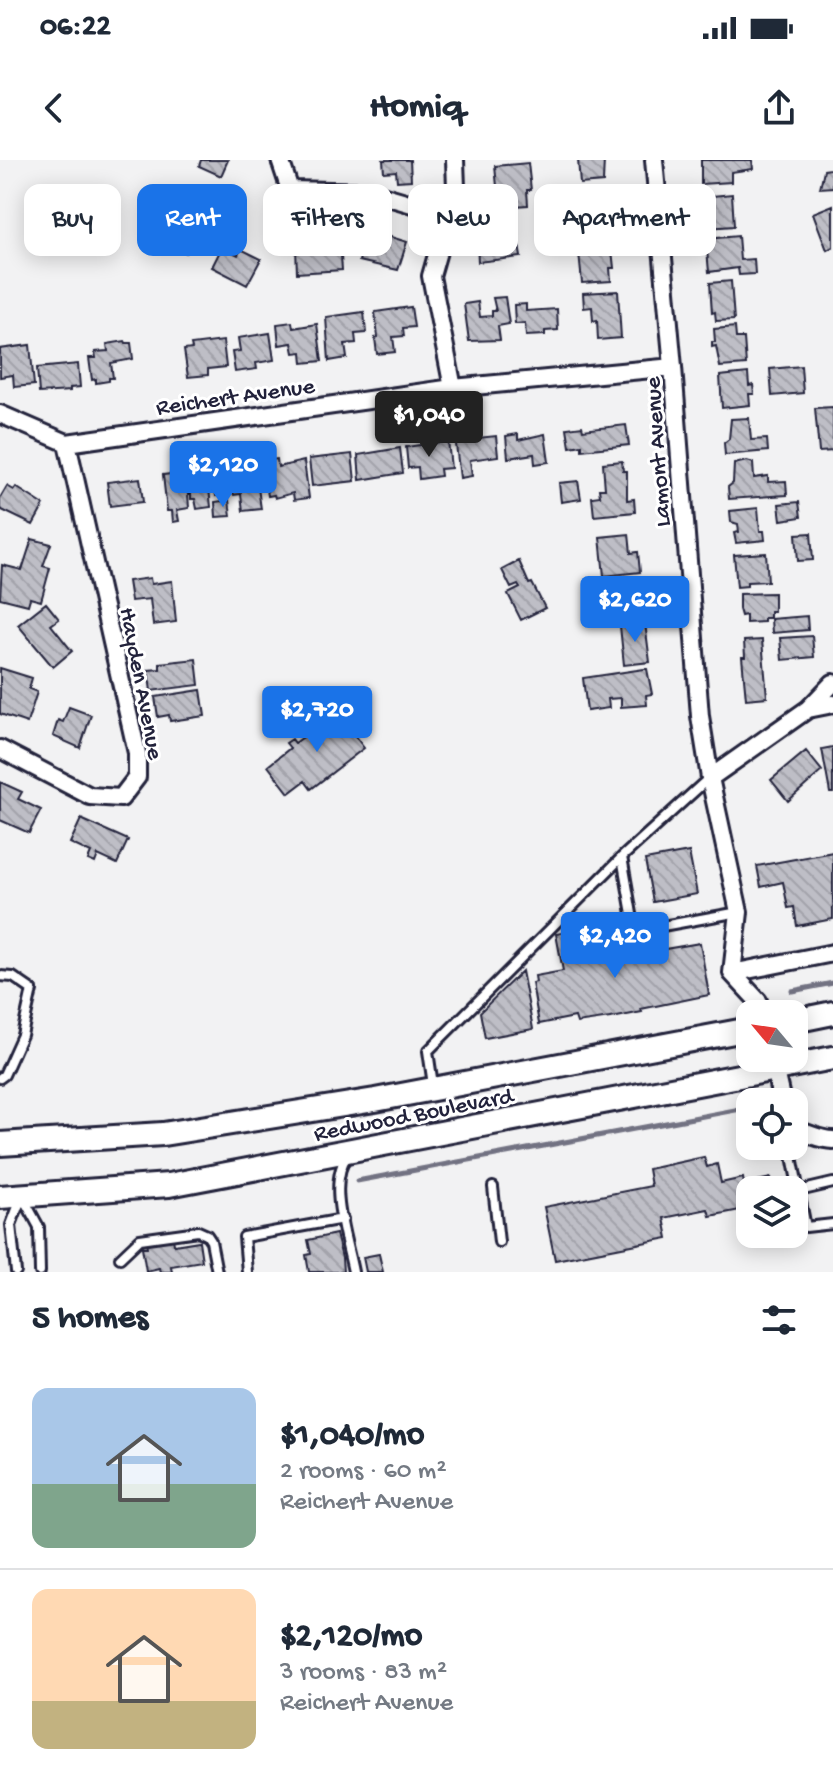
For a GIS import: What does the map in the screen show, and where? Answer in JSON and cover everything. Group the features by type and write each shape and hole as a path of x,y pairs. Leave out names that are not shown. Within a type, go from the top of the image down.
{"main road":[{"path":"808,1018 833,1013"},
{"name":"Redwood Boulevard","path":"0,1144 163,1134 375,1100 736,1032"},
{"name":"Redwood Boulevard","path":"808,1060 833,1058"},
{"name":"Redwood Boulevard","path":"11,1197 169,1185 351,1151 736,1071"}],"street":[{"path":"280,160 290,190 371,192 408,203"},
{"path":"455,160 456,184"},
{"name":"Lamont Avenue","path":"654,160 700,716 739,912 732,973"},
{"path":"437,256 431,276 453,388"},
{"name":"Reichert Avenue","path":"67,443 453,388 673,367"},
{"path":"0,414 67,443"},
{"name":"Hayden Avenue","path":"0,749 90,796 121,798 137,777 137,753 67,443"},
{"path":"710,778 808,709 833,683"},
{"path":"808,709 833,704"},
{"path":"732,973 833,953"},
{"path":"732,973 757,1000"},
{"path":"808,1133 820,1140 833,1140"}],"lane":[{"path":"433,1088 428,1051 622,857 710,778"},
{"path":"622,857 635,931 739,912"},
{"path":"0,976 13,977 32,990 22,1035 0,1078"},
{"path":"351,1151 338,1170 337,1186 353,1272"},
{"path":"808,1189 833,1183"},
{"path":"493,1187 499,1242"},
{"path":"11,1197 16,1272"},
{"path":"11,1197 39,1227 40,1272"},
{"path":"247,1272 244,1237 343,1219"},
{"path":"808,1227 833,1224"},
{"path":"120,1258 140,1239 198,1231 211,1241 217,1272"}],"building":[{"path":"201,160 228,160 221,176 199,166"},
{"path":"383,160 410,160 411,180 397,181 396,171 384,172"},
{"path":"578,160 604,160 603,182 580,184"},
{"path":"701,160 752,160 753,169 731,172 731,182 701,184"},
{"path":"831,160 833,187 820,188 824,170 831,169"},
{"path":"528,163 531,190 527,190 528,205 518,206 518,184 497,184 495,166"},
{"path":"732,194 734,226 716,227 716,196"},
{"path":"833,205 833,247 827,250 813,213"},
{"path":"738,236 740,260 754,259 755,274 739,275 738,268 709,272 708,256 716,256 716,238"},
{"path":"392,237 407,242 398,270 359,261 360,256 392,256"},
{"path":"518,239 521,257 478,262 478,256 518,256"},
{"path":"247,252 261,259 247,285 212,267 218,256 247,256"},
{"path":"296,256 341,256 342,270 297,273"},
{"path":"579,256 613,256 611,281 582,283"},
{"path":"731,281 734,320 716,321 715,312 712,313 710,283"},
{"path":"618,291 621,338 598,340 597,320 593,321 592,307 584,308 583,293"},
{"path":"505,297 509,324 498,326 500,340 469,341 464,304 478,302 480,317 492,316 492,311 496,311 493,298"},
{"path":"526,304 526,311 557,309 558,330 545,331 545,335 526,336 525,323 515,324 514,305"},
{"path":"411,307 414,327 403,328 404,336 393,337 395,352 377,354 375,312"},
{"path":"364,312 366,333 355,334 356,343 345,344 347,358 329,361 326,317"},
{"path":"292,322 293,328 317,324 322,361 303,363 302,352 294,353 292,343 279,345 277,324"},
{"path":"735,327 736,338 744,338 746,365 720,367 716,346 712,347 712,342 715,342 714,329"},
{"path":"270,333 274,360 256,363 257,369 235,372 232,352 240,351 238,338"},
{"path":"223,341 226,367 208,369 208,375 188,377 184,350 192,349 191,345"},
{"path":"131,343 133,359 111,363 113,378 109,381 96,383 96,379 92,380 89,358 96,358 95,352 108,351 107,344"},
{"path":"30,345 34,385 14,387 13,375 0,377 0,349"},
{"path":"78,364 80,387 70,388 70,391 39,393 37,368"},
{"path":"801,366 803,393 772,396 770,369"},
{"path":"748,373 749,386 753,385 754,394 749,394 750,405 722,408 720,376"},
{"path":"833,407 833,451 819,452 815,408"},
{"path":"749,418 751,440 767,439 768,451 725,455 724,443 729,439 731,419"},
{"path":"626,425 629,445 582,450 582,445 570,447 567,428 582,426 583,430"},
{"path":"469,434 469,439 496,436 498,456 470,460 472,476 460,478 455,436"},
{"path":"518,434 518,440 545,434 549,462 535,464 534,454 508,458 506,436"},
{"path":"448,441 451,468 440,469 441,476 419,479 418,467 408,468 406,447"},
{"path":"400,448 403,473 360,480 358,455"},
{"path":"352,454 355,481 312,486 309,459"},
{"path":"277,459 278,467 304,461 309,498 294,500 293,493 275,498 274,495 268,496 262,461"},
{"path":"622,461 623,471 627,471 627,500 634,499 635,512 594,516 592,497 600,496 599,489 605,489 603,463"},
{"path":"753,463 754,478 768,476 768,482 786,481 787,495 729,499 728,487 733,483 734,464"},
{"path":"255,466 261,509 243,511 241,494 234,495 233,492 216,496 213,472 222,471 221,468"},
{"path":"207,470 211,507 197,509 195,499 188,494 189,508 177,510 179,521 173,522 172,511 167,511 163,475"},
{"path":"140,478 143,502 110,506 107,482"},
{"path":"578,481 581,499 561,502 559,483"},
{"path":"7,486 14,490 16,487 44,505 33,525 0,509 0,498"},
{"path":"229,500 231,516 216,517 215,502"},
{"path":"799,502 801,517 781,520 779,504"},
{"path":"758,508 760,531 764,531 765,540 736,543 734,533 739,532 738,524 731,522 730,511"},
{"path":"811,533 813,560 798,561 796,534"},
{"path":"629,534 631,553 638,552 640,572 604,576 600,537"},
{"path":"32,539 51,544 43,566 50,568 41,601 30,598 28,605 0,598 2,565 22,570"},
{"path":"766,553 768,581 747,582 747,586 737,587 734,555"},
{"path":"519,561 545,608 521,620 508,594 520,588 518,585 511,588 502,570"},
{"path":"150,578 151,584 172,581 176,622 153,625 150,599 131,601 128,581"},
{"path":"639,583 642,615 610,618 607,586"},
{"path":"774,593 774,611 770,611 770,618 764,618 764,622 746,623 746,615 741,616 739,609 739,594"},
{"path":"46,603 59,619 51,625 72,651 53,667 18,625"},
{"path":"807,616 808,630 772,633 771,619"},
{"path":"645,623 650,662 624,665 620,626"},
{"path":"812,636 814,657 782,660 780,638"},
{"path":"762,640 767,697 746,699 742,657 745,657 744,641"},
{"path":"196,659 199,685 151,691 148,670 160,669 160,663"},
{"path":"0,668 32,678 29,689 37,692 27,723 0,714"},
{"path":"647,669 652,694 646,695 647,705 621,707 621,698 608,699 609,708 587,711 583,678"},
{"path":"201,690 205,716 170,721 169,715 158,717 155,697"},
{"path":"69,707 91,715 80,748 53,736 58,720 63,722"},
{"path":"335,710 364,748 311,789 305,781 289,793 268,766 290,748 286,743 292,739 295,743 310,732 306,728"},
{"path":"833,747 833,793 830,793 822,749"},
{"path":"806,751 822,771 788,801 771,780"},
{"path":"0,782 22,792 18,799 41,810 29,833 0,820"},
{"path":"81,819 128,840 117,864 98,855 95,863 88,860 91,853 70,843"},
{"path":"689,852 697,894 653,902 645,860"},
{"path":"833,852 833,919 797,926 794,907 788,908 783,882 761,887 757,866"},
{"path":"601,926 607,959 700,943 709,995 617,1017 577,1023 575,1017 539,1024 532,983 536,982 535,976 563,971 556,934"},
{"path":"522,971 533,1029 485,1038 480,1012"},
{"path":"704,1157 707,1167 717,1164 721,1183 736,1180 736,1211 710,1216 708,1209 664,1218 668,1238 555,1260 544,1207 651,1186 648,1169"},
{"path":"336,1234 343,1272 309,1272 306,1255 311,1254 308,1240"},
{"path":"173,1238 174,1245 199,1241 202,1261 171,1266 172,1272 160,1272 159,1268 146,1271 142,1247 147,1247 146,1242"},
{"path":"379,1254 383,1272 366,1272 363,1257"}],"waterway":[{"path":"792,991 833,983"},
{"path":"357,1181 736,1110"}]}
